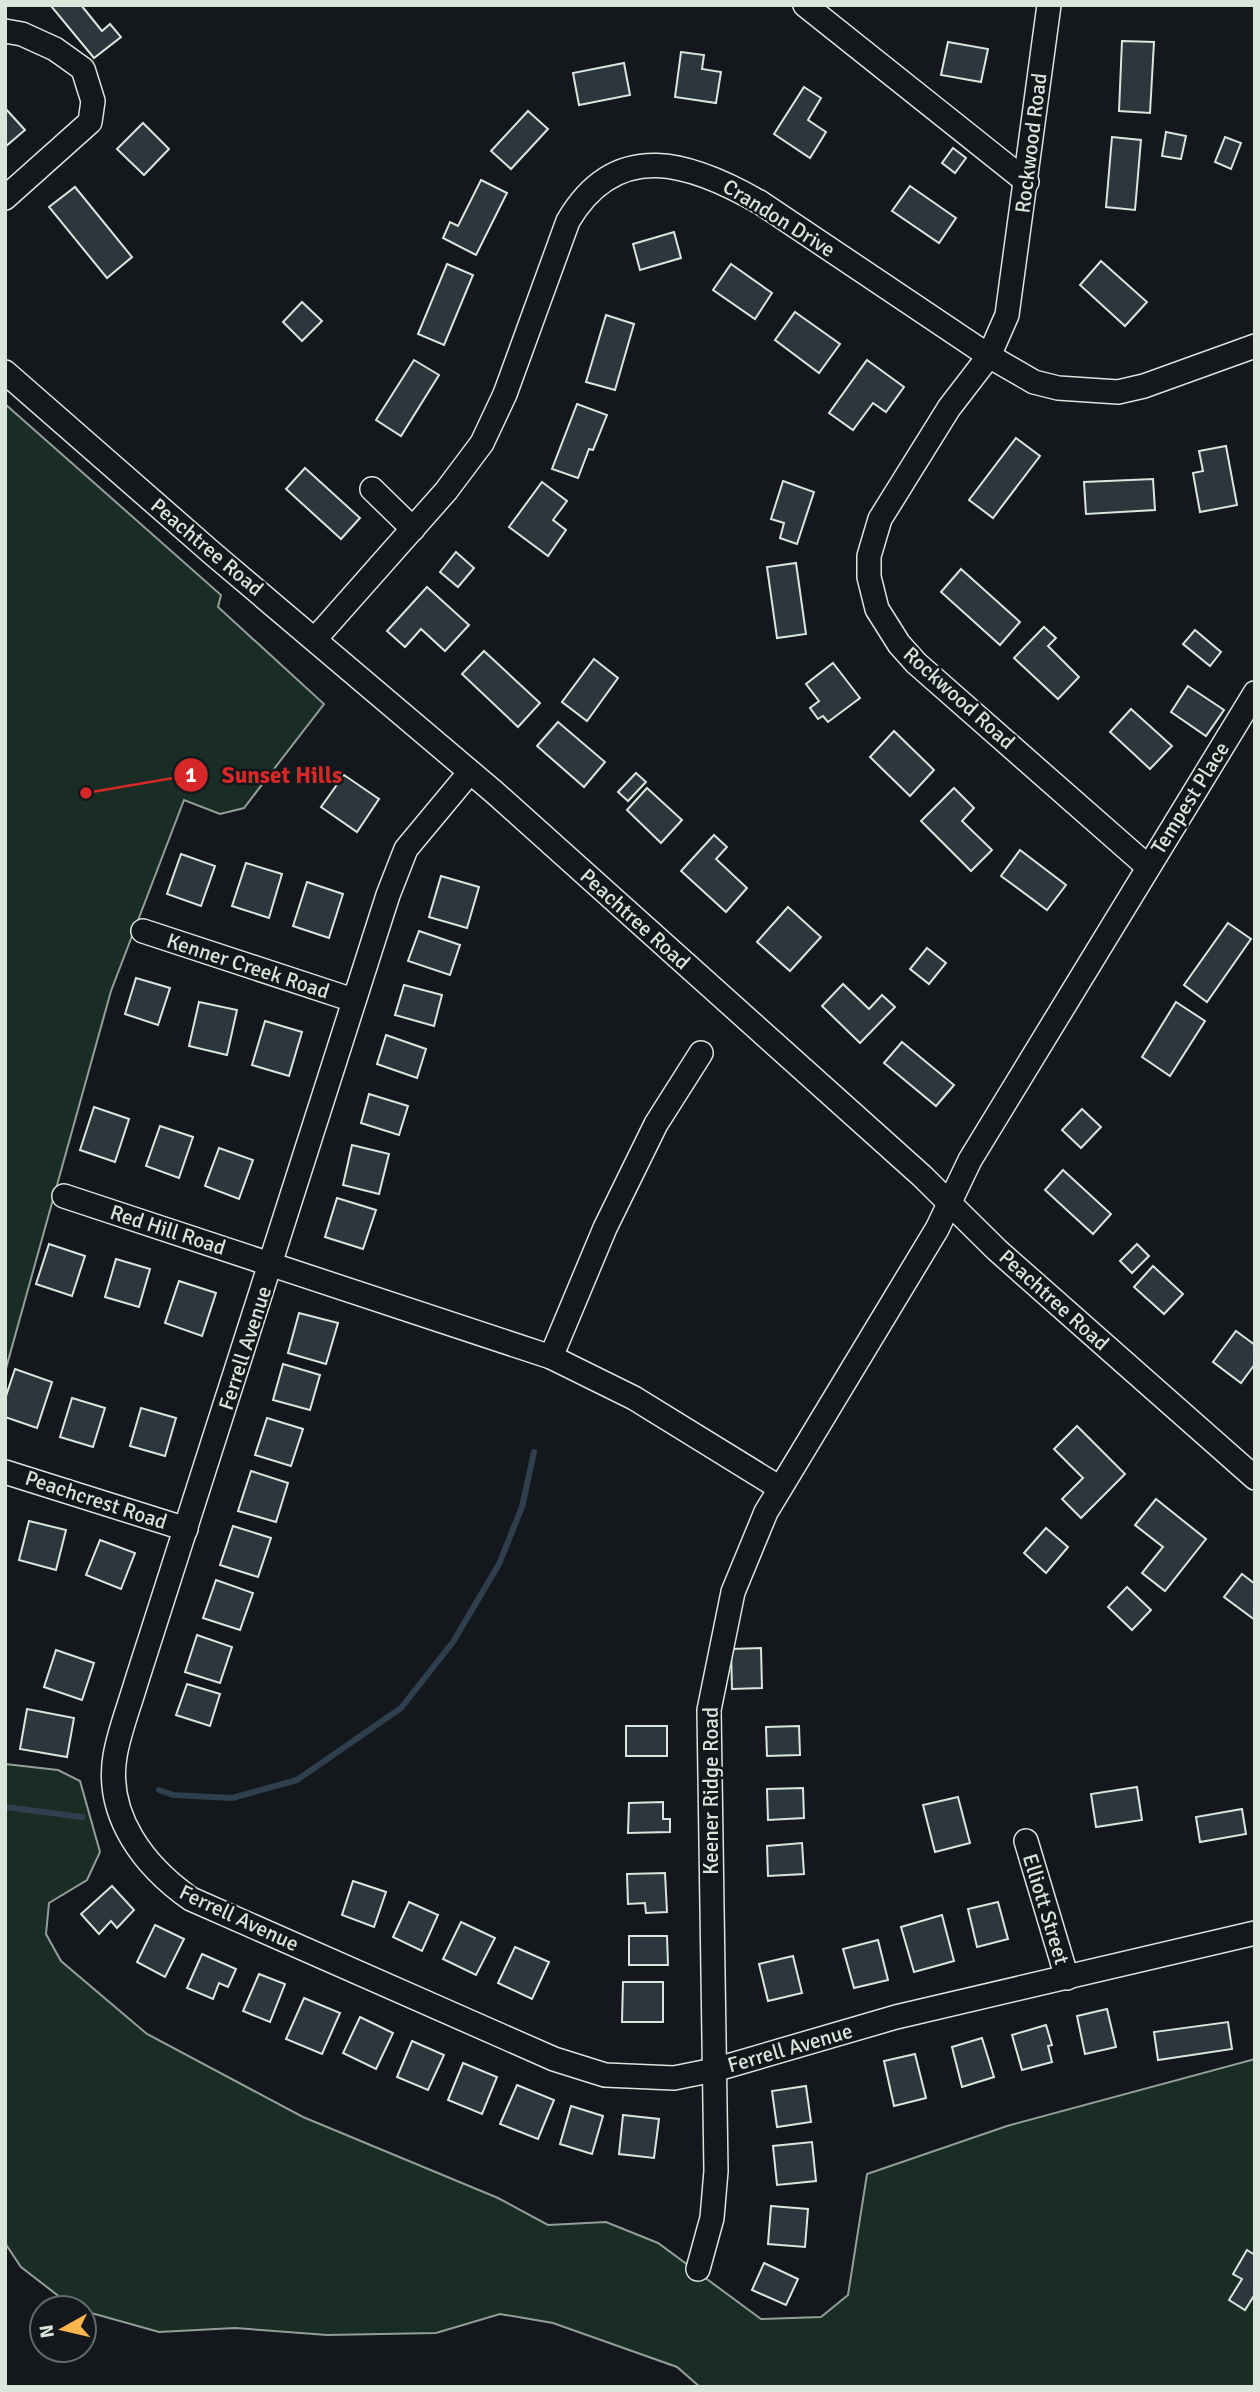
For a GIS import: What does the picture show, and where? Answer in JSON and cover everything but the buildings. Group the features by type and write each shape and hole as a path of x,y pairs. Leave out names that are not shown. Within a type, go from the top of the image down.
{"street":[{"path":"805,5 1027,183"},
{"name":"Rockwood Road","path":"1049,5 1012,296 989,356 949,408 880,519 869,555 869,576 877,609 899,644 916,663 1147,866"},
{"path":"5,31 22,34 55,49 83,69 93,101 90,122 5,198"},
{"name":"Crandon Drive","path":"316,638 469,462 505,394 552,259 581,199 611,176 632,168 674,166 723,181 989,356 1034,382 1058,388 1118,391 1144,386 1255,346"},
{"name":"Peachtree Road","path":"5,372 212,553 316,638 470,772 951,1203 997,1250 1255,1478"},
{"path":"372,489 413,529"},
{"name":"Tempest Place","path":"1147,866 1255,694"},
{"name":"Ferrell Avenue","path":"470,772 406,849 353,1000 115,1757 115,1792 122,1819 139,1851 164,1881 191,1899 578,2068 635,2079 674,2078 714,2070 896,2017 1255,1933"},
{"path":"951,1203 970,1160 1147,866"},
{"name":"Kenner Creek Road","path":"143,931 353,1000"},
{"path":"551,1357 605,1228 656,1124 701,1053"},
{"name":"Red Hill Road","path":"64,1196 551,1357 634,1398 780,1488"},
{"name":"Keener Ridge Road","path":"698,2269 712,2218 715,2183 709,1710 733,1592 766,1512 951,1203"},
{"name":"Peachcrest Road","path":"5,1472 186,1529"},
{"name":"Elliott Street","path":"1026,1841 1067,1978"}],"green space":[{"path":"5,404 221,595 218,607 324,704 244,808 220,814 184,800 111,991 5,1372"},
{"path":"5,1764 58,1770 80,1781 100,1852 87,1880 49,1903 46,1934 61,1961 147,2034 303,2117 498,2198 548,2225 606,2222 658,2243 761,2319 821,2317 848,2295 867,2174 1007,2126 1255,2059 1255,2387 700,2387 677,2367 553,2323 500,2314 436,2333 327,2335 235,2328 159,2332 98,2315 98,2294 56,2294 21,2267 5,2243"}],"waterway":[{"path":"159,1790 173,1795 232,1798 297,1780 401,1708 453,1642 499,1564 522,1507 534,1452"},
{"path":"5,1807 82,1817"}],"place":[{"name":"Sunset Hills","path":"86,793"}]}
